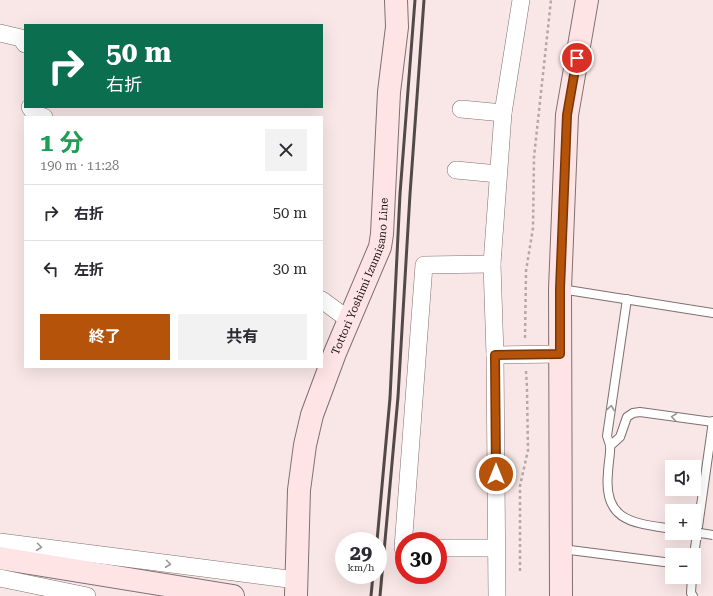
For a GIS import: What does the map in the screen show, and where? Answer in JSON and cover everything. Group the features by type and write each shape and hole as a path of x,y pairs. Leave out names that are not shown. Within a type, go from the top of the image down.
{"street":[{"name":"Tottori Yoshimi Izumisano Line","path":"296,588 300,490 307,438 312,415 335,353 380,247 382,234 389,92 397,27 396,0"},
{"path":"497,596 495,355 492,264 503,113 521,0"},
{"path":"561,596 560,289 567,115 587,0"},
{"path":"0,33 21,38 24,42"},
{"path":"31,108 34,114 41,116"},
{"path":"461,109 503,113"},
{"path":"456,170 498,174"},
{"path":"404,532 424,265 492,264"},
{"path":"323,301 349,320"},
{"path":"495,355 560,354"},
{"path":"0,542 296,588"},
{"path":"447,548 496,548"},
{"path":"0,558 233,596"},
{"path":"0,578 87,596"}],"lane":[{"path":"560,289 713,313"},
{"path":"627,299 607,436 610,446 607,490 611,504 622,517 637,523 665,528"},
{"path":"610,446 620,437 627,417 633,412 713,422 695,548"},
{"path":"701,533 713,536"},
{"path":"561,549 665,562"},
{"path":"692,584 691,593 693,596"}],"path":[{"path":"520,571 520,486 528,450 527,389 524,354 526,324 526,271 533,228 534,157 551,0"}],"railway":[{"path":"378,532 390,398 400,194 415,0"},
{"path":"380,596 398,397 410,194 424,0"},
{"path":"371,596 372,584"}],"route":[{"path":"496,474 495,355 560,354 560,289 567,115 577,58"}]}
